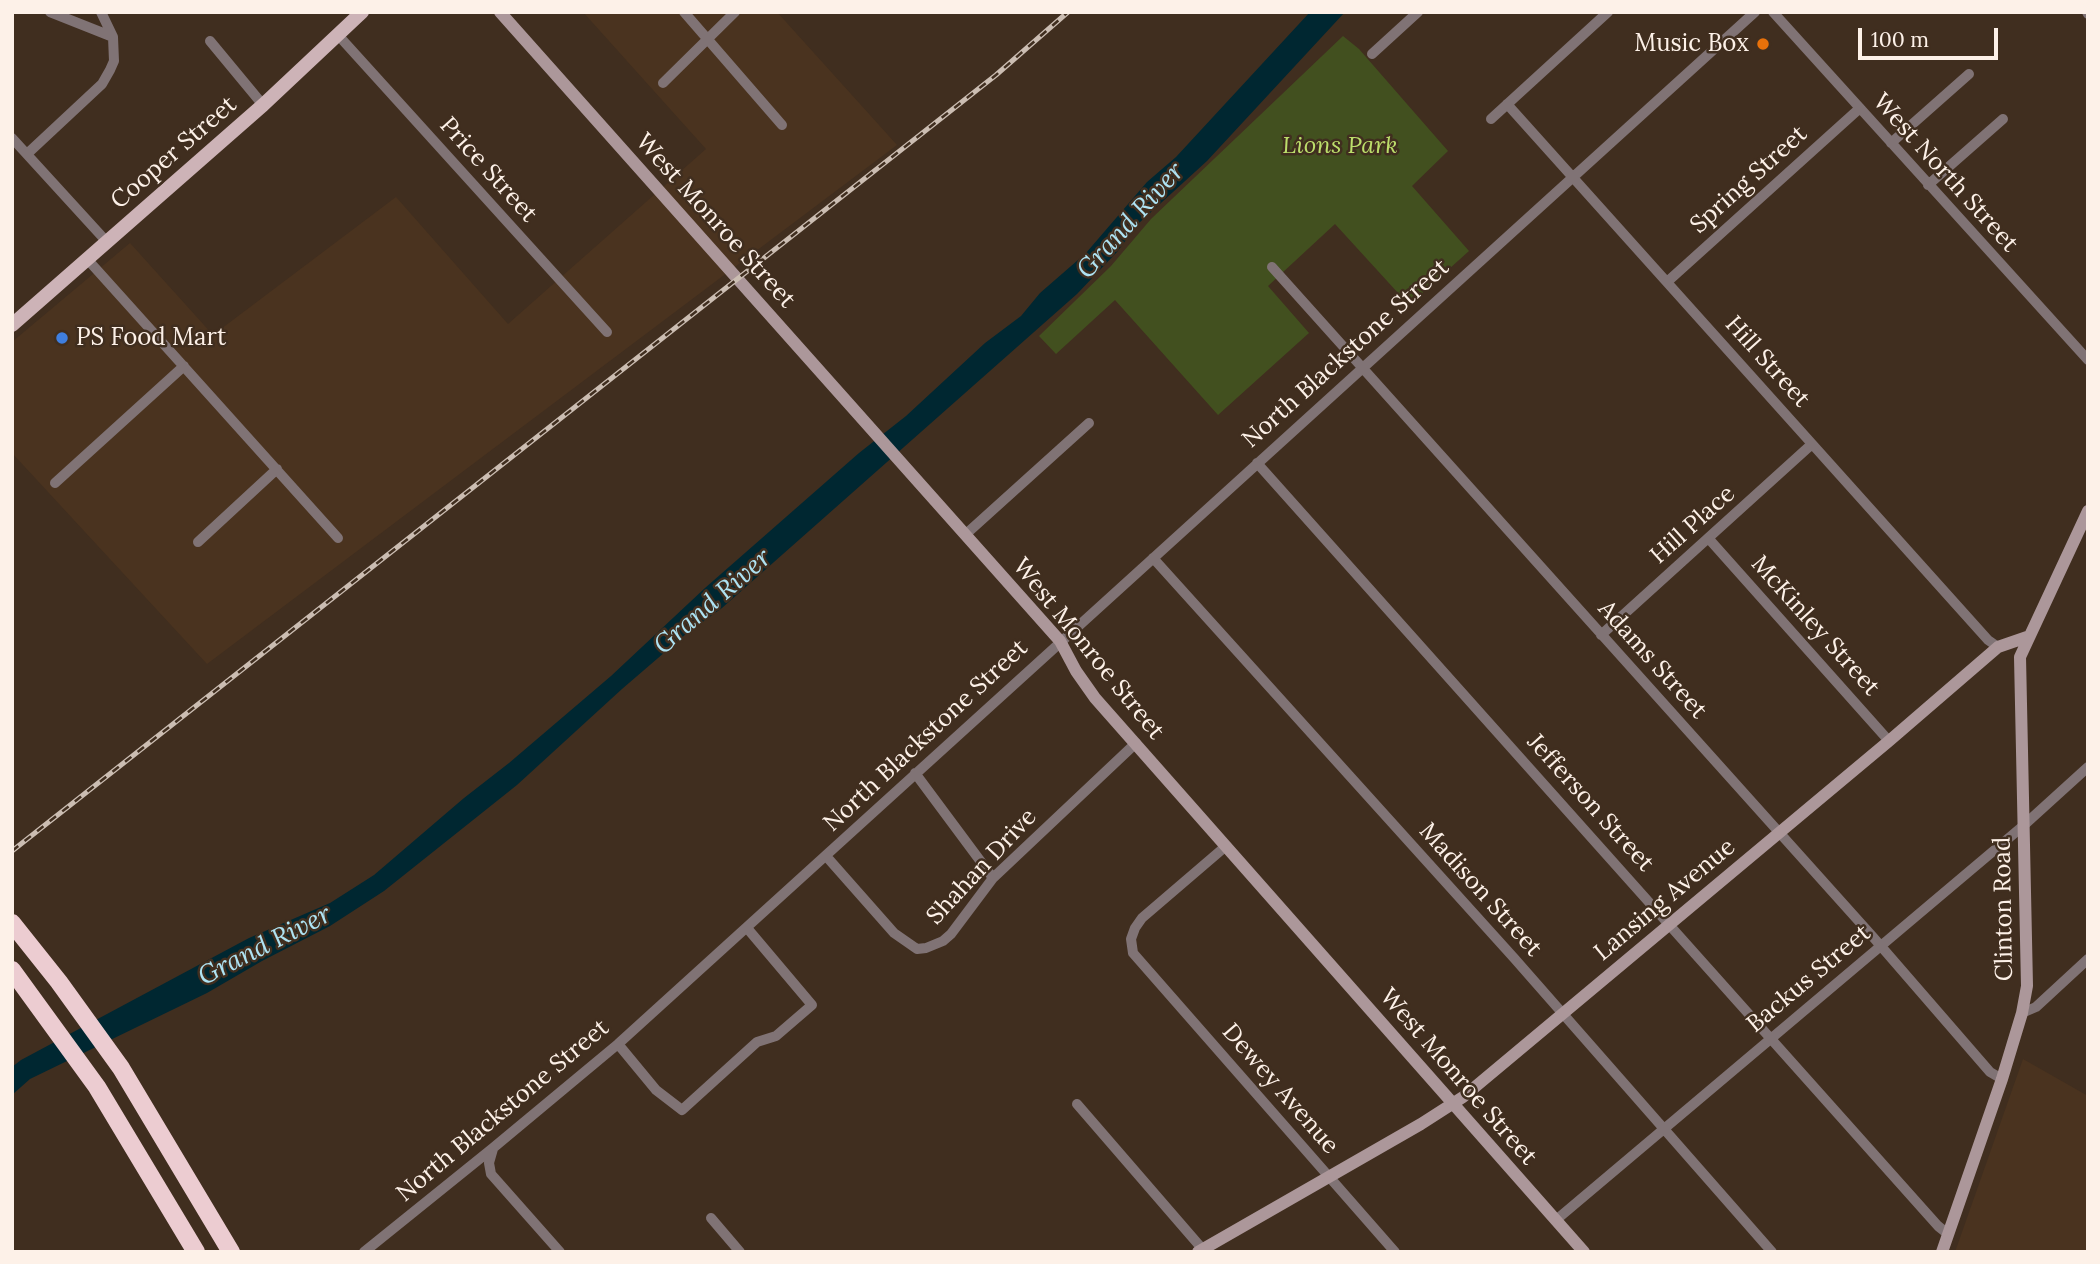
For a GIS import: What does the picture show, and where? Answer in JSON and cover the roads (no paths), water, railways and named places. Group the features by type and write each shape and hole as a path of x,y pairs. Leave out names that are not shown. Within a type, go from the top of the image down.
{"highway":[{"path":"12,923 75,1004 138,1095 231,1252"},
{"path":"12,970 53,1024 117,1118 196,1252"}],"main road":[{"name":"Cooper Street","path":"12,325 263,105 362,12"},
{"name":"West Monroe Street","path":"500,12 1060,641 1095,698 1584,1252"},
{"path":"2027,637 2088,511"},
{"name":"Lansing Avenue","path":"1202,1251 1463,1097 1889,741 1998,646 2027,637"},
{"name":"Clinton Road","path":"1942,1252 2002,1079 2022,1013 2028,976 2019,671 2020,657 2027,637"}],"street":[{"path":"50,12 113,37"},
{"path":"27,154 102,84 114,61 113,37 101,12"},
{"path":"684,12 782,125"},
{"path":"663,83 735,12"},
{"path":"1372,54 1418,12"},
{"path":"1491,119 1608,12"},
{"name":"North Blackstone Street","path":"364,1252 618,1044 1755,12"},
{"name":"West North Street","path":"1773,12 2088,360"},
{"name":"Price Street","path":"338,36 607,332"},
{"path":"210,41 263,105"},
{"path":"1891,143 1969,74"},
{"name":"Hill Street","path":"1507,104 1988,640 1998,646"},
{"name":"Spring Street","path":"1667,282 1860,108"},
{"path":"1928,185 2003,119"},
{"path":"12,138 107,242"},
{"path":"88,260 338,538"},
{"name":"Adams Street","path":"1272,267 1990,1072 2002,1079"},
{"path":"55,483 184,366"},
{"path":"966,534 1089,422"},
{"name":"Hill Place","path":"1601,635 1812,444"},
{"name":"Jefferson Street","path":"1256,463 1670,923 1929,1216 1948,1234"},
{"path":"198,542 277,469"},
{"name":"McKinley Street","path":"1709,539 1889,741"},
{"name":"Madison Street","path":"1153,558 1772,1252"},
{"name":"Shahan Drive","path":"827,856 894,933 917,949 935,945 951,934 993,878 1136,743"},
{"name":"Backus Street","path":"1556,1220 1881,947 2088,767"},
{"path":"915,773 993,878"},
{"name":"Dewey Avenue","path":"1226,846 1142,918 1131,939 1133,953 1395,1252"},
{"path":"618,1044 656,1090 682,1110 757,1042 776,1036 812,1005 747,928"},
{"path":"2022,1013 2036,1007 2088,959"},
{"path":"1077,1104 1202,1251"},
{"path":"493,1149 489,1163 491,1174 560,1252"},
{"path":"711,1218 740,1252"}],"water":[{"name":"Grand River","path":"1310,12 1345,12 1207,161 1139,223 1117,252 1077,294 722,608 686,634 622,689 517,785 384,891 330,926 207,993 30,1079 12,1095 12,1067 21,1060 249,938 330,903 374,875 509,763 611,676 705,588 859,453 906,416 985,343 1021,316 1040,293 1086,253 1147,182 1176,157"}],"railway":[{"path":"12,851 996,75 1068,12"}],"place":[{"name":"Music Box","path":"1763,44"},
{"name":"PS Food Mart","path":"62,338"}],"park label":[{"name":"Lions Park","path":"1340,146"}]}
